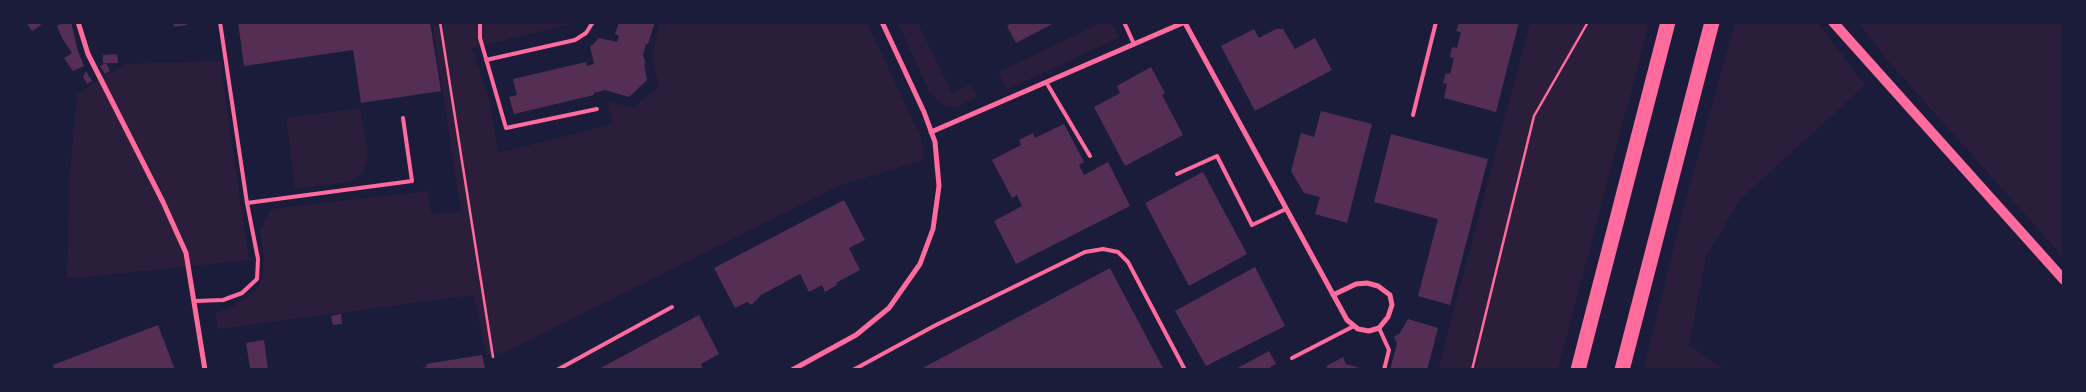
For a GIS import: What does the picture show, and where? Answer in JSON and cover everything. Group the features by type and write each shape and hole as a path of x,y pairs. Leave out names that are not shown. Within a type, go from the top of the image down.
{"highway":[{"path":"1578,370 1668,22"},
{"path":"1622,370 1712,22"},
{"path":"1626,370 1640,301"}],"main road":[{"path":"1832,22 2064,280"}],"street":[{"path":"78,22 88,54 184,247 190,267 205,370"},
{"path":"792,370 856,335 873,323 898,298 916,270 930,241 938,200 938,160 931,132 882,22"},
{"path":"931,132 1185,23 1347,320 1358,329 1369,331 1379,328 1388,317 1392,305 1390,295 1378,286 1367,283 1356,284 1334,295"}],"lane":[{"path":"195,301 224,300 242,293 257,279 258,259 220,22"},
{"path":"480,22 480,38 506,128 597,108"},
{"path":"486,60 575,40 586,33 593,22"},
{"path":"1124,22 1134,44"},
{"path":"1413,115 1436,22"},
{"path":"1046,82 1090,156"},
{"path":"248,204 412,181 403,118"},
{"path":"1177,174 1217,156 1252,225 1286,209"},
{"path":"854,370 934,326 1085,252 1103,249 1118,252 1128,262 1185,370"},
{"path":"557,370 672,307"},
{"path":"1292,358 1354,326"},
{"path":"1379,328 1389,350 1384,370"}],"path":[{"path":"440,22 493,357"},
{"path":"1472,370 1534,116 1588,22"}],"shaded area":[{"path":"660,22 867,23 921,137 924,160 841,185 506,352 486,355 474,295 218,329 215,313 233,306 255,292 263,277 264,258 260,230 271,209 428,191 431,214 461,212 432,23 576,23 472,48 490,103 498,153 613,124 608,101 633,108 659,86 652,56"},
{"path":"1103,22 1112,23 1120,37 1007,90 998,72"},
{"path":"898,23 918,23 952,93 971,84 978,97 955,108 943,105 929,91"},
{"path":"1530,23 1649,23 1558,369 1438,370"},
{"path":"1735,23 1818,23 1865,85 1740,200 1706,257 1689,345 1724,369 1644,369 1686,199"},
{"path":"1859,23 2063,23 2063,257 1889,62"},
{"path":"220,61 249,260 67,279 69,182 77,94 125,64"},
{"path":"360,108 368,150 367,162 363,172 353,181 295,189 286,118"}],"building":[{"path":"26,22 39,22 41,25 32,31"},
{"path":"63,22 71,22 78,51 84,66 73,71 64,58 72,53 57,26"},
{"path":"173,22 187,22 187,25 174,27"},
{"path":"238,22 430,22 441,91 361,103 353,50 244,66"},
{"path":"619,22 655,22 643,55 646,64 644,63 647,80 629,97 605,90 594,93 594,95 514,114 509,97 517,95 513,79 586,62 587,66 594,64 590,47 599,38 617,42 619,36 615,34"},
{"path":"1013,22 1056,22 1016,43 1007,26"},
{"path":"1519,22 1496,112 1444,98 1447,84 1443,83 1446,73 1450,74 1454,58 1450,57 1452,47 1457,48 1461,32 1456,31 1459,23"},
{"path":"1254,29 1259,38 1276,29 1283,29 1295,49 1315,38 1332,70 1255,111 1221,46"},
{"path":"117,54 118,63 103,63 103,55"},
{"path":"106,63 110,71 105,74 100,66"},
{"path":"1151,67 1165,93 1162,95 1183,135 1125,166 1094,107 1120,93 1117,86"},
{"path":"86,71 92,81 87,84 83,77"},
{"path":"1321,111 1372,124 1347,223 1315,214 1320,197 1304,193 1291,171 1301,133 1314,137"},
{"path":"1064,124 1084,162 1079,165 1084,175 1108,162 1130,206 1016,264 994,221 1022,206 1017,195 1012,198 992,160 1021,145 1019,140 1033,133 1035,138"},
{"path":"1391,134 1488,159 1450,305 1418,296 1438,219 1374,202"},
{"path":"1203,172 1247,254 1189,286 1145,203"},
{"path":"844,200 865,240 849,248 860,270 836,283 837,285 825,292 822,285 809,292 800,274 761,295 752,305 747,302 735,308 714,268"},
{"path":"1255,267 1285,326 1206,366 1175,311"},
{"path":"1110,268 1164,370 919,370"},
{"path":"341,314 342,324 333,325 331,316"},
{"path":"699,315 719,354 701,364 703,370 597,370"},
{"path":"1408,319 1438,328 1427,370 1390,370 1397,343 1394,337 1400,333"},
{"path":"158,325 175,370 54,370 53,365"},
{"path":"264,340 268,370 246,370 250,368 246,343"},
{"path":"1269,351 1276,364 1270,367 1272,370 1234,370"},
{"path":"482,355 485,368 421,370 421,368 427,367 426,364"},
{"path":"1343,357 1346,364 1367,370 1326,370 1327,366"}]}
